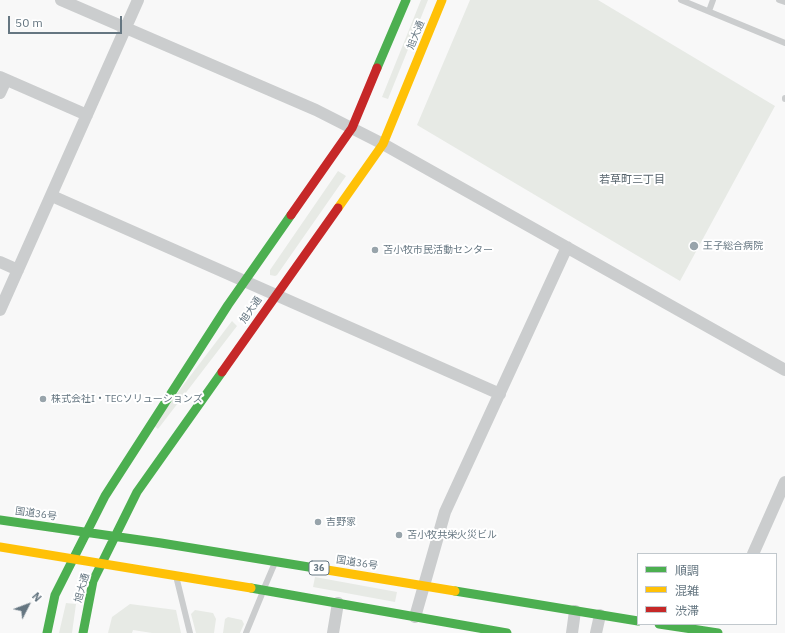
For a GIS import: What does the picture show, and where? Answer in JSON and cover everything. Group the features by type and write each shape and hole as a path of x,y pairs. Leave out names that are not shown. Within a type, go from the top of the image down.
{"main road":[{"name":"旭大通","path":"47,633 55,595 105,496 244,282 352,128 406,0"},
{"name":"旭大通","path":"83,633 93,582 137,492 383,144 442,0"},
{"name":"国道36号","path":"0,520 275,561 637,621"},
{"path":"0,547 176,575 507,633"},
{"path":"666,625 718,633"}],"street":[{"path":"61,0 316,110 352,128 785,370"},
{"path":"0,310 138,0"},
{"path":"0,93 3,79 87,115"},
{"path":"52,196 500,394"},
{"path":"415,617 445,512 567,247"},
{"path":"0,262 18,270"},
{"path":"753,553 785,482"},
{"path":"333,633 338,603"},
{"path":"572,633 575,611"},
{"path":"596,633 600,615"}],"lane":[{"path":"681,0 785,43"},
{"path":"709,12 713,0"},
{"path":"779,0 785,2"},
{"path":"246,633 275,561"},
{"path":"176,575 190,633"}],"shaded area":[{"path":"421,0 428,0 388,99 382,97"},
{"name":"王子総合病院","path":"470,0 598,0 775,106 680,281 417,125"},
{"path":"338,171 346,176 277,275 270,275 270,270"},
{"path":"232,321 237,326 158,429 153,425"},
{"path":"315,577 397,592 395,602 313,587"},
{"path":"66,603 76,604 72,633 59,633"},
{"path":"130,604 176,610 181,633 152,633 133,630 132,633 108,633 112,617"},
{"path":"195,610 213,613 216,619 214,633 196,633 191,614"},
{"path":"228,617 242,620 244,624 240,633 223,633 225,619"}],"traffic: fast":[{"path":"377,68 406,0"},
{"path":"47,633 55,595 105,496 228,305 291,215"},
{"path":"83,633 93,581 137,492 222,372"},
{"path":"0,520 161,543 321,569"},
{"path":"251,588 507,633"},
{"path":"455,591 637,621"},
{"path":"666,625 718,633"}],"traffic: slow":[{"path":"338,208 383,144 442,0"},
{"path":"0,547 251,588"},
{"path":"321,569 455,591"}],"traffic: jam":[{"path":"291,215 352,128 377,68"},
{"path":"222,372 338,208"}],"place":[{"name":"王子総合病院","path":"694,246"},
{"name":"苫小牧市民活動センター","path":"375,250"},
{"name":"株式会社I・TECソリューションズ","path":"43,399"},
{"name":"吉野家","path":"318,522"},
{"name":"苫小牧共栄火災ビル","path":"399,535"}],"district":[{"name":"若草町三丁目","path":"632,180"}]}
